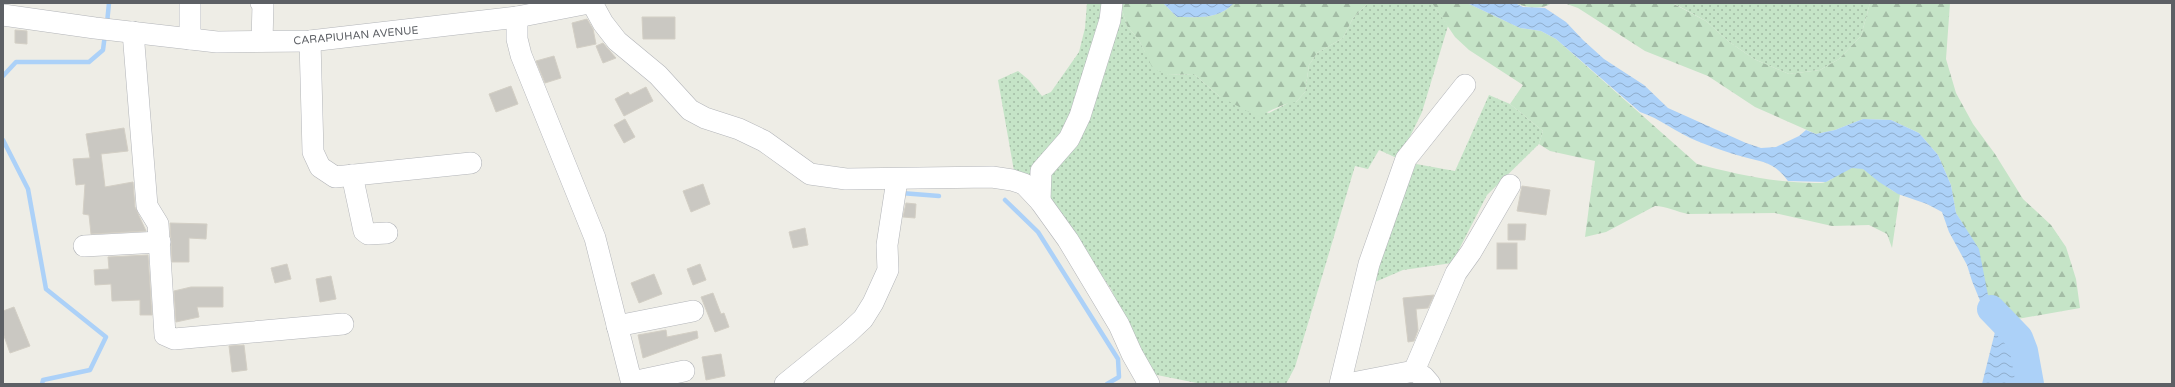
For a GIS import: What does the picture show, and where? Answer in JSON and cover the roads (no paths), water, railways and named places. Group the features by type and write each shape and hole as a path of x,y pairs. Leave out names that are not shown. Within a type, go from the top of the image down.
{"street":[{"path":"190,3 190,39"},
{"path":"261,3 263,4 262,41"},
{"name":"CARAPIUHAN AVENUE","path":"6,11 44,12 95,28 217,42 310,41 517,17 589,3"},
{"path":"592,3 603,23 617,41 658,75 690,110 705,118 739,129 764,141 810,174 846,179 897,180 992,177 1012,180 1024,184 1040,201 1068,240 1119,325 1132,354 1149,384"},
{"path":"1040,201 1041,170 1069,139 1080,116 1110,20 1112,3"},
{"path":"517,17 517,39 521,55 595,238 632,383 684,371"},
{"path":"126,32 147,206 158,224 166,335 169,338 344,324"},
{"path":"310,41 313,152 320,167 335,177 471,163"},
{"path":"1340,384 1369,264 1406,159 1465,85"},
{"path":"352,175 364,230 368,234 387,233"},
{"path":"785,384 848,333 863,319 873,303 888,270 887,245 897,180"},
{"path":"1414,371 1456,273 1471,252 1510,185"},
{"path":"84,246 160,242"},
{"path":"617,326 693,311"},
{"path":"1347,384 1414,371 1424,377 1430,384"}],"water":[{"path":"1163,3 1234,3 1215,15 1177,17"},
{"path":"1467,3 1515,3 1523,7 1545,8 1566,22 1604,59 1644,85 1668,108 1746,143 1761,148 1776,147 1799,136 1806,130 1816,134 1835,130 1863,119 1891,120 1919,133 1938,155 1951,185 1956,213 1979,249 1988,295 2012,320 2033,384 1982,384 1997,324 1985,313 1967,265 1949,232 1942,212 1927,204 1898,194 1879,182 1863,169 1852,168 1826,182 1788,181 1778,170 1769,164 1726,152 1697,141 1655,118 1640,112 1556,39 1541,31 1520,28"}],"waterway":[{"path":"107,23 109,3"},
{"path":"3,76 16,62 89,62 103,50 105,34"},
{"path":"3,140 28,189 46,289 106,337 90,370 43,380 42,384"},
{"path":"901,193 939,196"},
{"path":"1005,200 1038,232 1118,359 1119,377 1107,384"},
{"path":"1991,309 2019,338 2024,351 2030,384"}]}
